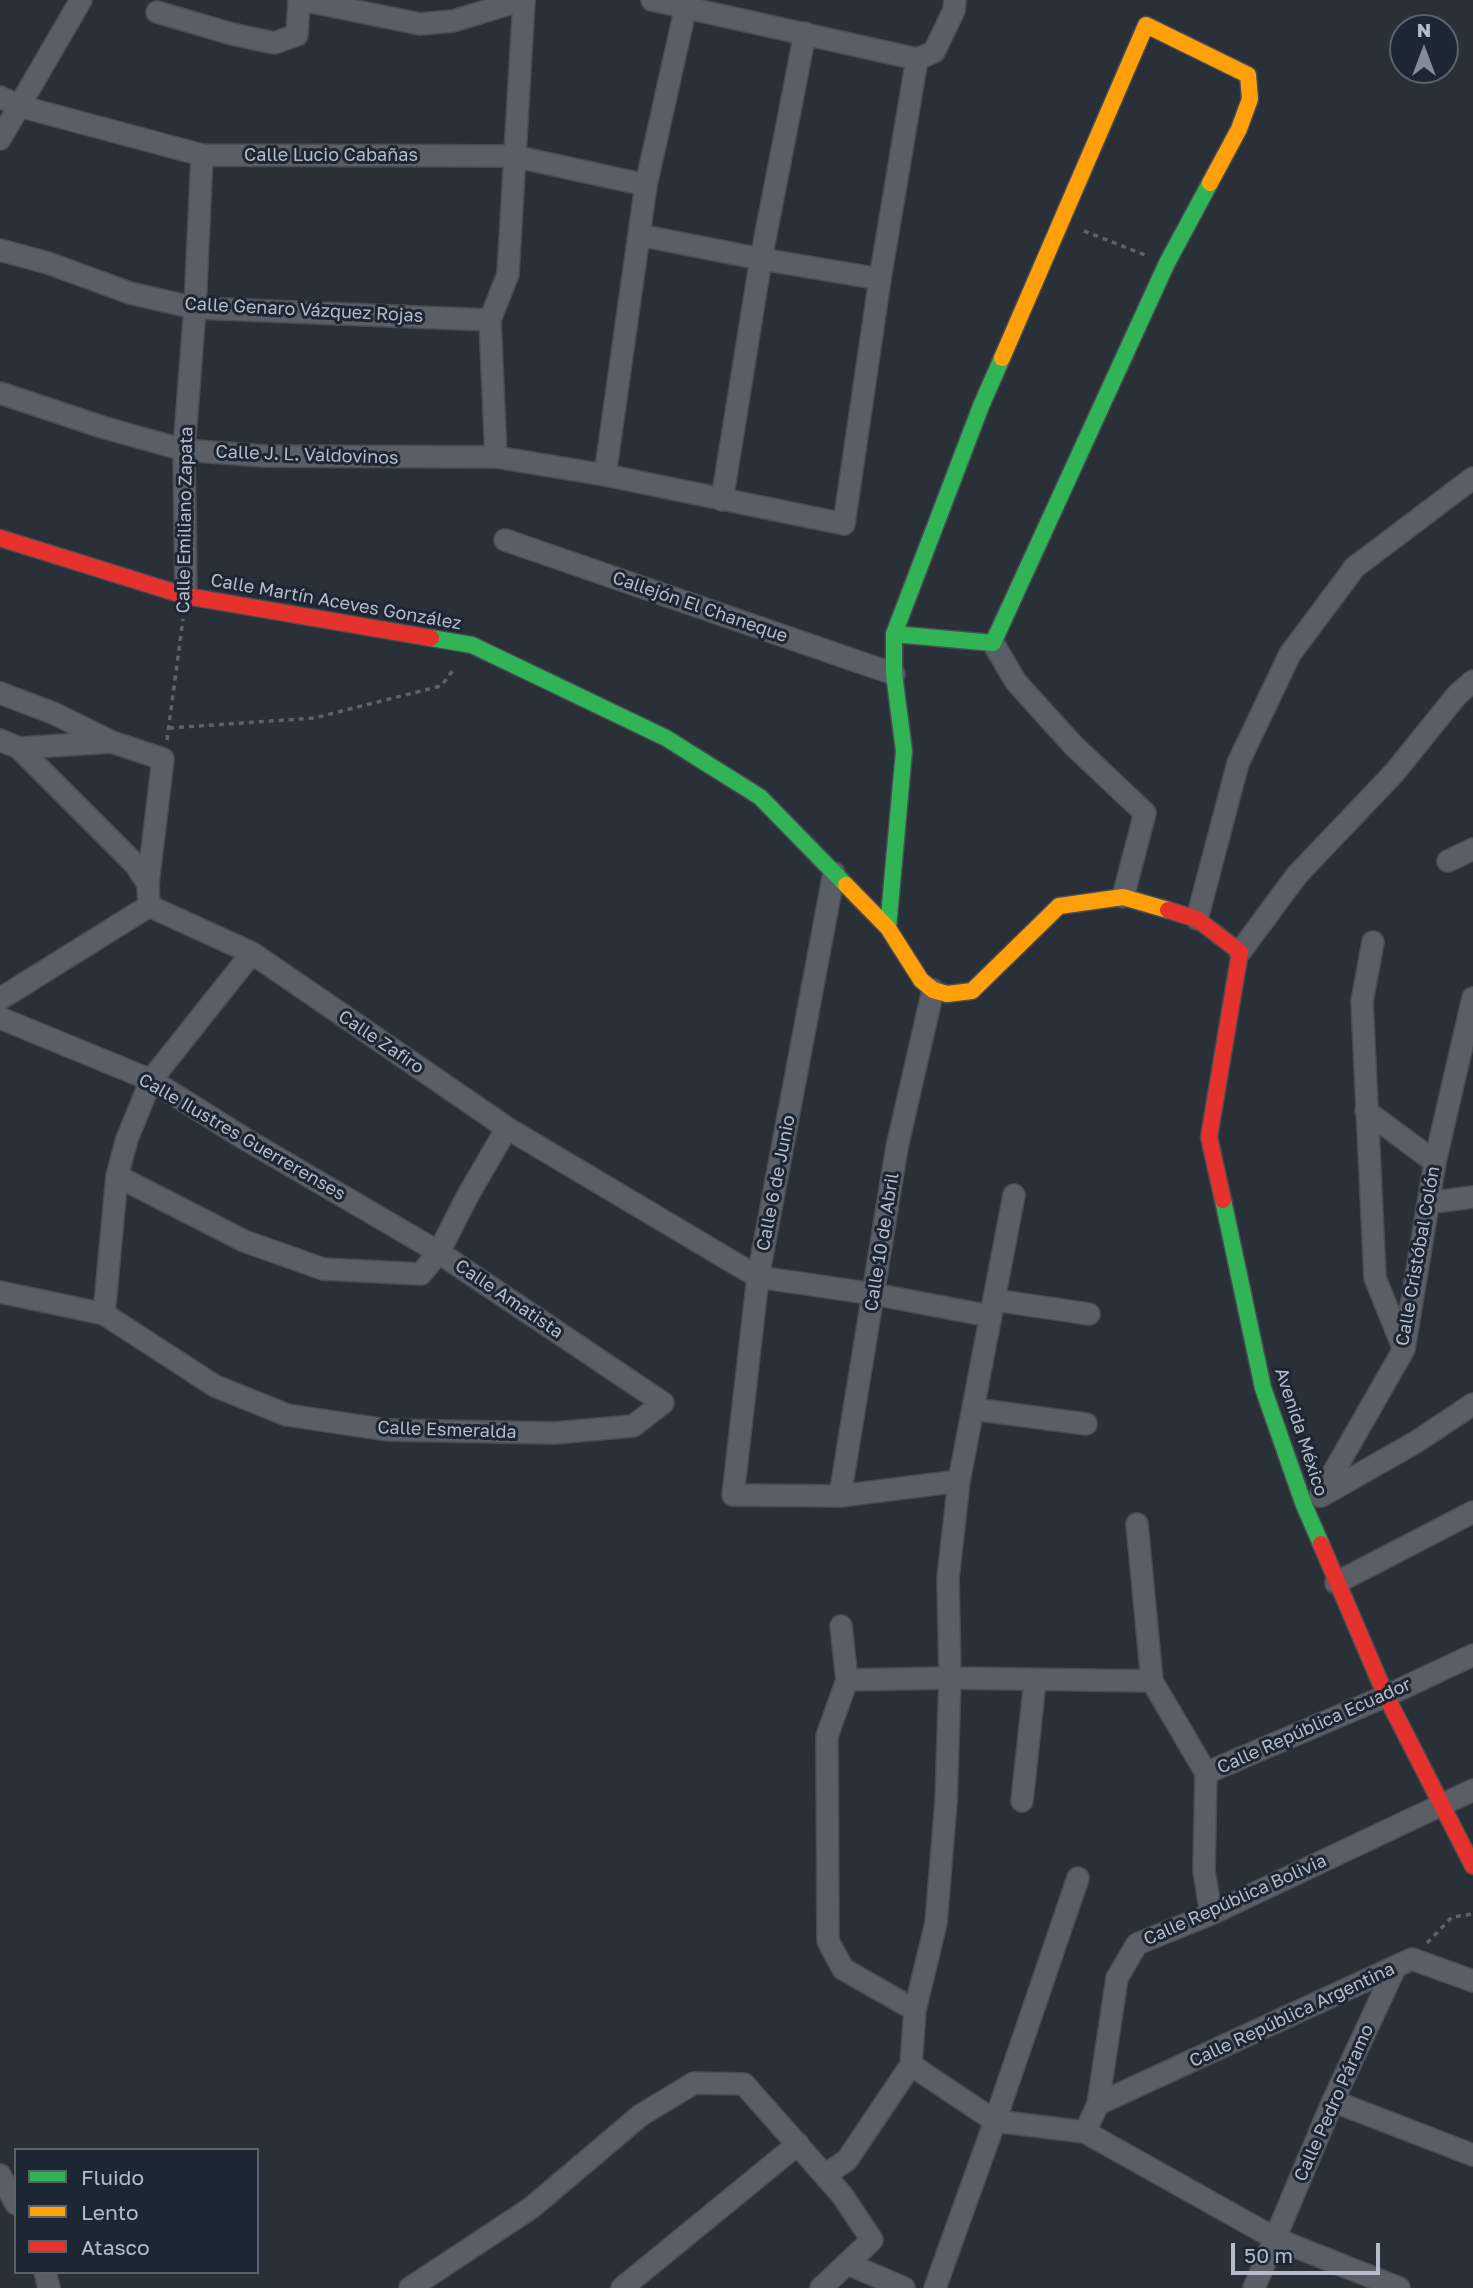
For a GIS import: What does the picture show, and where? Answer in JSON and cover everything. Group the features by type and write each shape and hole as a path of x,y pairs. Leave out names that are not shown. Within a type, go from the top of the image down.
{"street":[{"path":"0,139 10,101 81,0"},
{"path":"157,12 274,43 297,35 301,0 420,24 453,20 512,2 513,156 508,274 490,320 496,457"},
{"path":"652,0 917,59 934,52 954,10 955,0"},
{"path":"604,475 646,185 686,6"},
{"path":"888,928 904,751 894,674 894,634 981,406 1063,222 1146,25 1248,75 1250,99 1239,129 1167,263 993,643"},
{"path":"722,500 761,259 805,33"},
{"path":"639,235 880,279 917,59"},
{"name":"Calle Lucio Cabañas","path":"10,101 202,155 513,156 646,185"},
{"name":"Calle Emiliano Zapata","path":"186,596 184,450 195,308 202,155"},
{"name":"Calle Genaro Vázquez Rojas","path":"0,250 48,263 130,293 195,308 490,320"},
{"name":"Calle J. L. Valdovinos","path":"0,393 102,427 184,450 305,457 496,457 604,475 844,524 880,279"},
{"path":"1197,919 1238,763 1290,654 1355,567 1473,478"},
{"name":"Calle Martín Aceves González","path":"0,538 186,596 472,645 666,738 760,797 888,928 921,981 933,990"},
{"name":"Callejón El Chaneque","path":"505,540 894,674"},
{"path":"894,634 993,643"},
{"path":"993,643 1016,682 1073,745 1145,813 1123,897"},
{"path":"933,990 947,994 972,991 1059,906 1123,897 1197,919 1240,952 1297,875 1394,773 1457,695 1473,681"},
{"path":"0,693 54,713 112,742 163,759 148,884 149,906 0,999"},
{"path":"10,744 112,742"},
{"path":"10,744 135,864 148,884"},
{"path":"1448,861 1473,849"},
{"name":"Calle 6 de Junio","path":"834,873 758,1277 733,1495 840,1496"},
{"name":"Calle Zafiro","path":"149,906 252,953 507,1128 758,1277"},
{"path":"1373,942 1362,1001 1376,1278 1404,1349"},
{"name":"Avenida México","path":"1240,952 1209,1137 1263,1388 1312,1501 1336,1583 1386,1696 1473,1866"},
{"path":"104,1314 117,1176 127,1139 151,1080 252,953"},
{"name":"Calle 10 de Abril","path":"840,1496 897,1147 933,990"},
{"name":"Calle Cristóbal Colón","path":"1312,1501 1404,1349 1434,1163 1473,998"},
{"name":"Calle Ilustres Guerrerenses","path":"2,1027 151,1080 245,1139 439,1252"},
{"path":"1366,1111 1434,1163"},
{"path":"439,1252 507,1128"},
{"name":"Calle Amatista","path":"117,1176 244,1241 323,1269 421,1274 439,1252 663,1403"},
{"path":"825,2175 847,2160 911,2064 915,2010 936,1923 946,1802 950,1678 948,1578 959,1481 1014,1195"},
{"path":"1428,1203 1473,1197"},
{"path":"758,1277 992,1308 1088,1314"},
{"name":"Calle Esmeralda","path":"0,1292 104,1314 215,1386 287,1415 387,1430 555,1433 633,1426 663,1403"},
{"path":"1312,1501 1416,1442 1473,1404"},
{"path":"973,1409 1086,1424"},
{"path":"840,1496 959,1481"},
{"path":"1336,1583 1473,1512"},
{"path":"1137,1524 1152,1681 1206,1773"},
{"path":"841,1626 847,1680 827,1736 828,1941 843,1969 915,2010"},
{"name":"Calle República Ecuador","path":"1210,1914 1204,1871 1206,1773 1386,1696 1473,1655"},
{"path":"847,1680 950,1678 1152,1681"},
{"path":"1022,1801 1035,1681"},
{"name":"Calle República Bolivia","path":"1085,2132 1098,2104 1117,1978 1137,1944 1210,1914 1473,1790"},
{"path":"935,2288 1079,1878"},
{"path":"1403,1964 1473,1981"},
{"name":"Calle Pedro Páramo","path":"1254,2288 1334,2101 1403,1964"},
{"name":"Calle República Argentina","path":"1098,2104 1403,1964"},
{"path":"911,2064 995,2122 1085,2132 1276,2239 1399,2288"},
{"path":"410,2288 531,2208 641,2115 694,2083 744,2084 842,2195 872,2240 821,2288"},
{"path":"1334,2101 1473,2155"},
{"path":"622,2288 798,2144"},
{"path":"0,2175 14,2200"},
{"path":"848,2264 904,2288"}],"path":[{"path":"1063,222 1167,263"},
{"name":"Calle Emiliano Zapata","path":"163,759 186,596"},
{"path":"169,728 314,718 442,686 472,645"},
{"name":"Calle República Argentina","path":"1403,1964 1452,1917 1473,1914"}],"traffic: fast":[{"path":"894,634 993,643 1167,263 1210,183"},
{"path":"888,928 904,751 894,674 894,634 1002,358"},
{"path":"431,638 472,645 666,738 760,797 846,885"},
{"path":"1223,1200 1263,1388 1304,1505 1321,1544"}],"traffic: slow":[{"path":"1002,358 1146,25 1248,75 1250,99 1239,129 1210,183"},
{"path":"846,885 888,928 921,980 933,990 947,994 972,991 1059,906 1123,897 1168,910"}],"traffic: jam":[{"path":"0,538 186,596 431,638"},
{"path":"1168,910 1197,919 1240,952 1209,1137 1223,1200"},
{"path":"1321,1544 1386,1696 1473,1866"}]}
